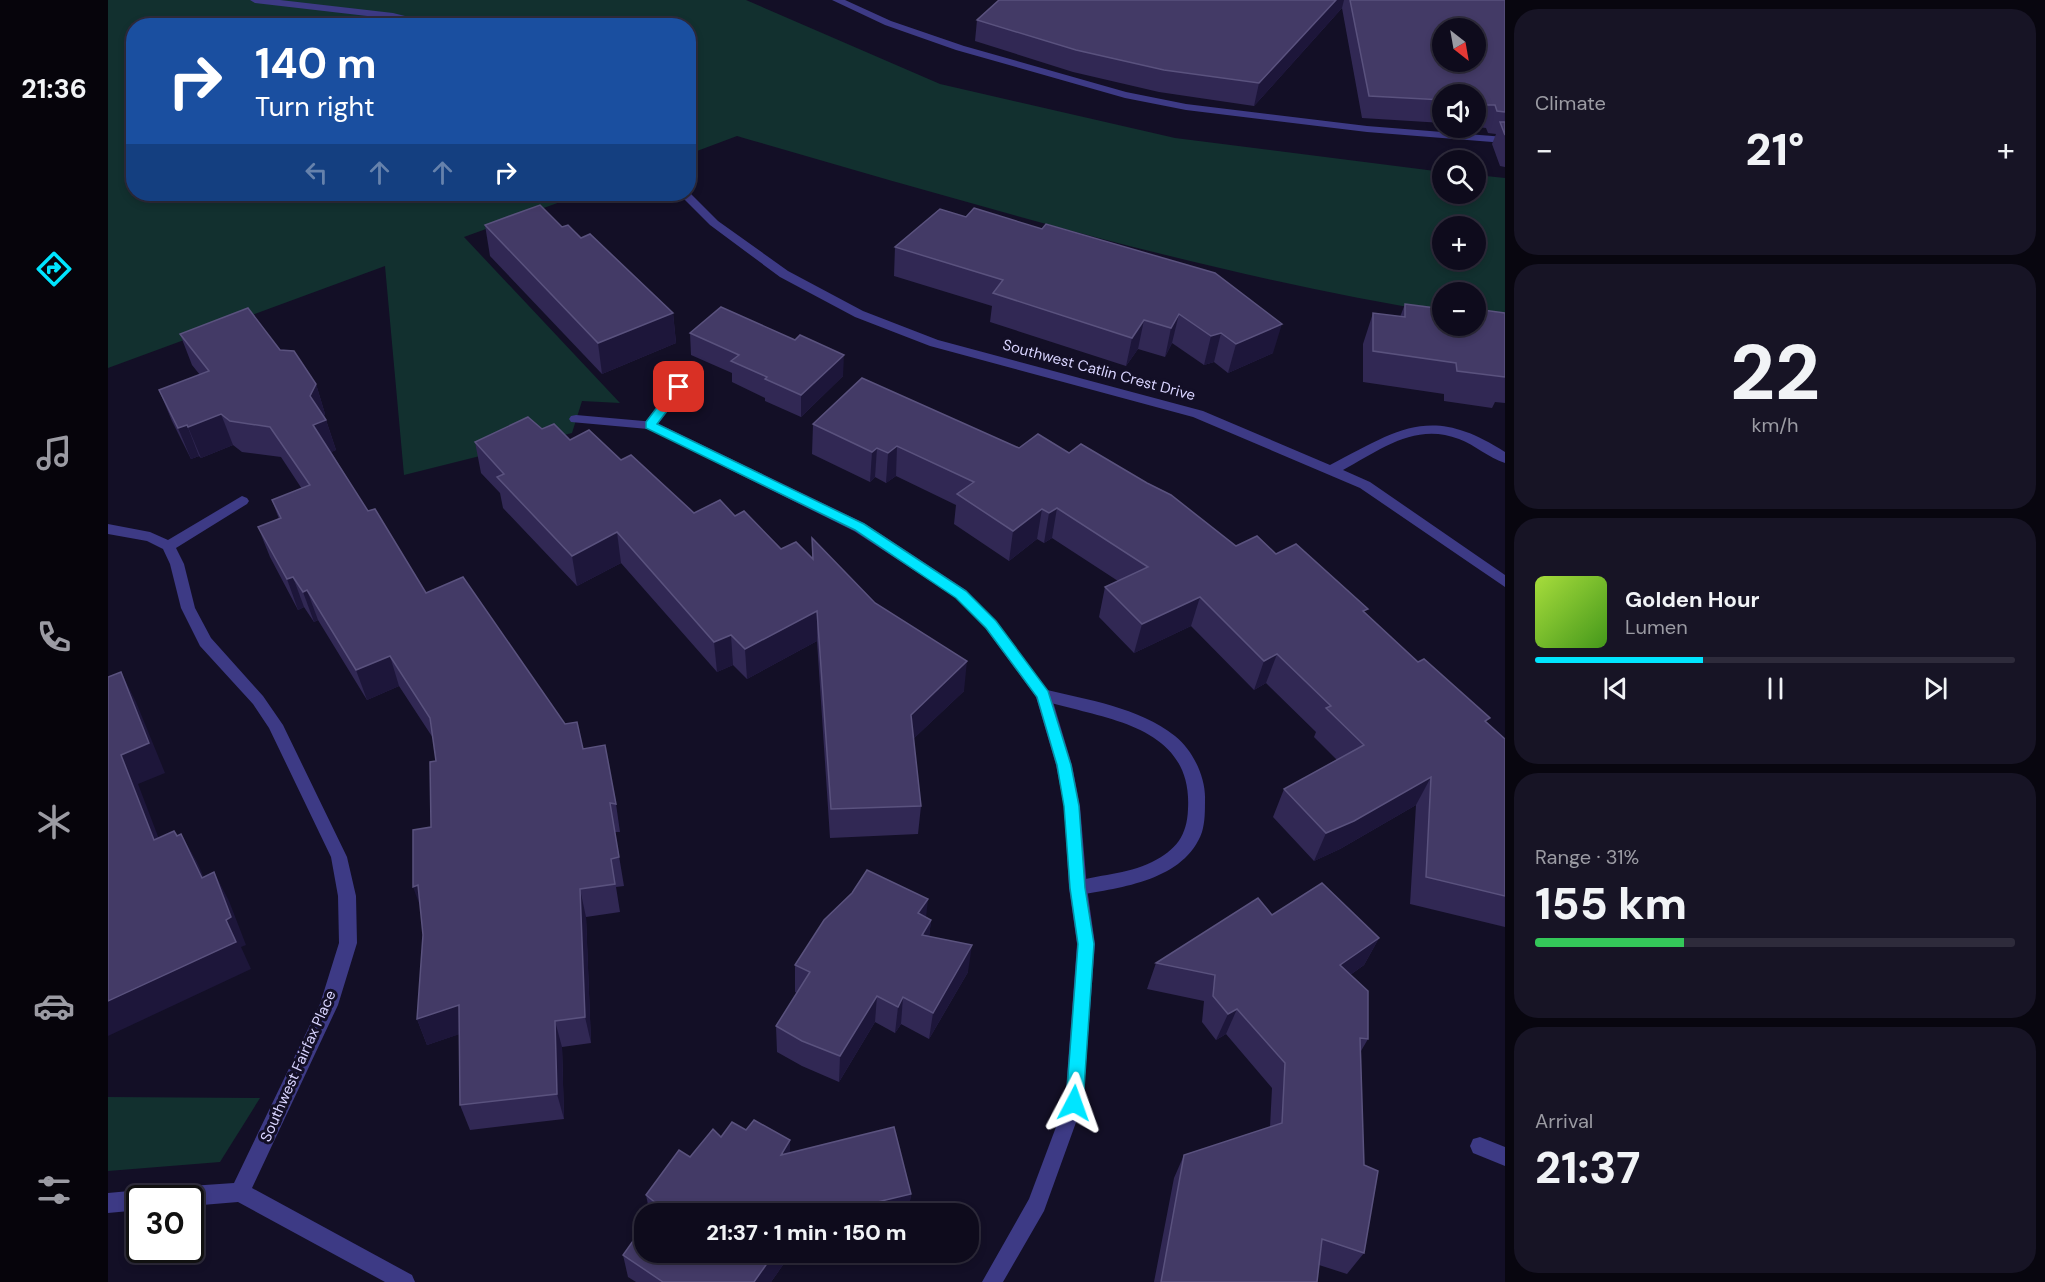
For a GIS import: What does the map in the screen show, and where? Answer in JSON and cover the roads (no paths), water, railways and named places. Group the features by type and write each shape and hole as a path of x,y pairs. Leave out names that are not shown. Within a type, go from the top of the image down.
{"street":[{"path":"255,0 402,18"},
{"path":"837,0 888,23 960,48 1125,95 1186,107 1355,128 1505,140"},
{"name":"Southwest Catlin Crest Drive","path":"692,201 714,223 784,274 859,314 934,343 1198,414 1365,485 1505,582"},
{"path":"650,425 679,387"},
{"path":"576,418 650,425 859,527 961,594 991,625 1043,695 1064,765 1072,806 1078,888 1086,944 1074,1103 1036,1204 992,1282"},
{"path":"1332,470 1392,439 1418,429 1454,432 1485,444 1505,458"},
{"path":"108,529 150,537 168,546 242,501"},
{"name":"Southwest Fairfax Place","path":"168,546 177,564 188,608 205,642 258,700 280,735 339,857 347,896 348,943 329,1005 240,1192"},
{"path":"1043,695 1112,713 1149,727 1172,743 1190,767 1199,792 1193,833 1179,851 1160,867 1127,880 1078,888"},
{"path":"1480,1146 1505,1157"},
{"path":"204,1195 240,1192 405,1282"},
{"path":"108,1203 126,1201"}]}
